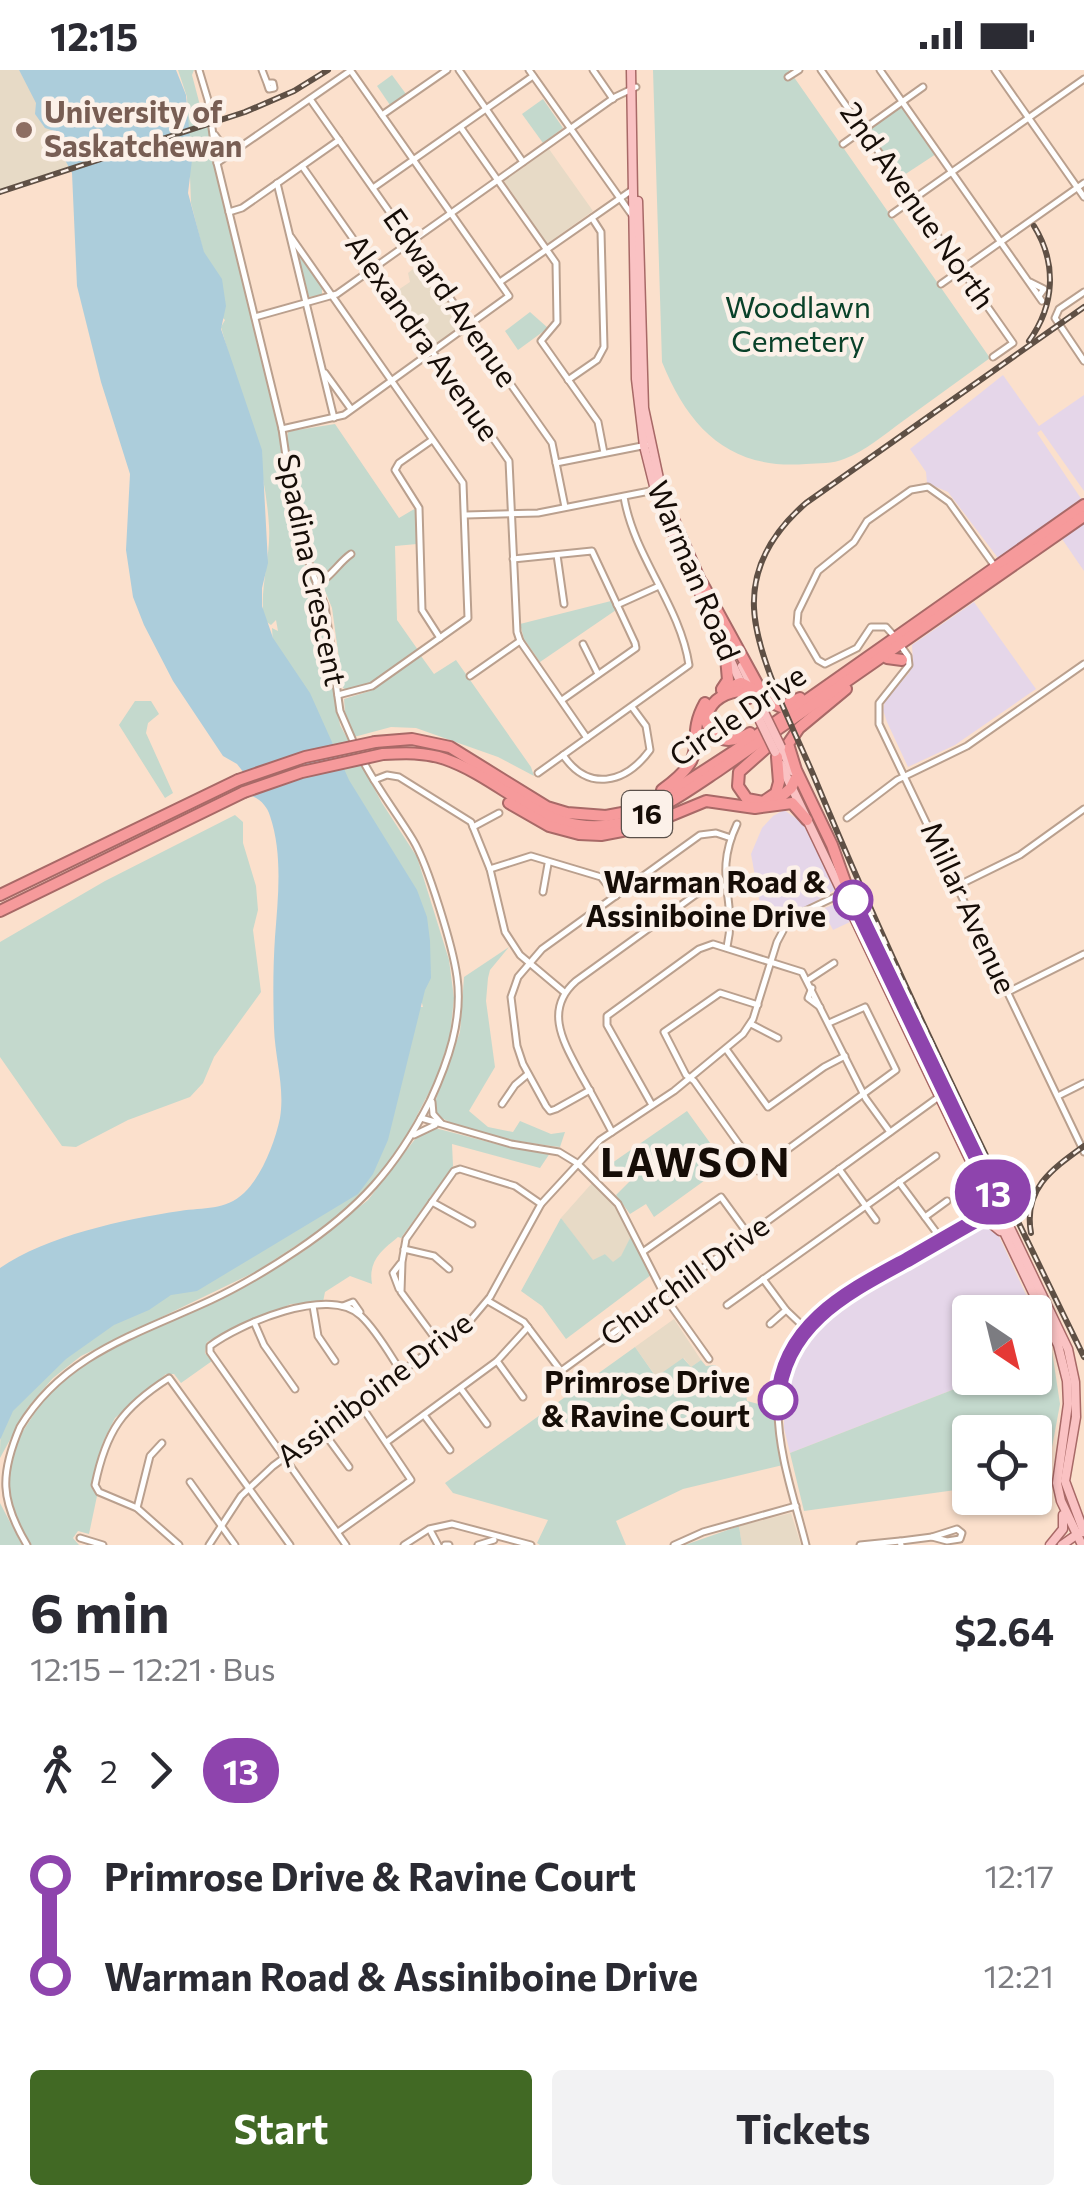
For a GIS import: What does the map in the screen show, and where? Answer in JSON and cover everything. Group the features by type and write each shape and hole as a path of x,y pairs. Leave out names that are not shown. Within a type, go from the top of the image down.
{"highway":[{"name":"Circle Drive","path":"0,911 244,792 302,772 384,754 428,754 470,771 515,800 559,821 594,826 630,820 702,781 912,636 1084,505"},
{"name":"Circle Drive","path":"0,893 238,780 305,757 375,742 412,739 450,747 547,807 566,813 606,816 633,811 690,780 868,656 895,647 916,623 1084,516"},
{"path":"702,583 766,700 781,707 800,698"},
{"path":"633,811 690,767 696,752 701,710 728,680 724,646"},
{"path":"845,891 788,744 799,728 895,647"},
{"path":"751,694 735,691 714,702 706,717 712,734 727,741 742,737 868,656"},
{"path":"601,834 633,826 666,811 858,678"},
{"path":"721,690 742,682 751,694"},
{"path":"778,752 780,782 776,793 763,802 746,799 738,784 741,769 800,720"},
{"path":"470,771 530,817 564,830 601,834 643,827 706,801 751,808 792,802 808,820"},
{"path":"766,807 794,783"}],"main road":[{"name":"Warman Road","path":"633,70 636,219"},
{"name":"Warman Road","path":"633,88 647,445 677,546 742,682"},
{"name":"Warman Road","path":"658,489 972,1162 1065,1342 1074,1372 1076,1417 1064,1473 1071,1505 1078,1514 1082,1545"},
{"name":"Warman Road","path":"794,783 808,820 965,1133 1009,1244 1058,1345 1067,1380 1067,1418 1056,1475 1061,1500 1081,1527"},
{"path":"941,1096 965,1133"},
{"path":"968,1226 983,1205 972,1176 972,1162"},
{"path":"968,1226 991,1223 1009,1244"},
{"path":"1050,1545 1064,1526 1061,1500"},
{"path":"1050,1545 1081,1527"},
{"path":"1062,1545 1081,1527"}],"street":[{"name":"Spadina Crescent","path":"27,1545 3,1501 0,1474 15,1434 45,1391 90,1354 214,1298 301,1248 370,1194 421,1118 447,1061 457,1022 457,976 422,860 343,724 329,623 297,531 282,429 217,163 208,100 199,70"},
{"path":"262,70 267,83"},
{"path":"217,163 352,70 508,299 350,410 334,418 282,429"},
{"path":"382,115 447,70"},
{"path":"459,70 524,162"},
{"path":"593,70 613,99"},
{"path":"788,77 798,70"},
{"name":"2nd Avenue North","path":"821,70 1012,343 993,357"},
{"path":"880,70 1040,299"},
{"path":"995,70 1081,186 1084,197"},
{"path":"373,188 487,110 531,73 636,219"},
{"path":"892,214 1084,79"},
{"path":"843,144 923,86"},
{"path":"255,317 332,296 633,88"},
{"name":"Edward Avenue","path":"310,99 552,444 565,507"},
{"path":"461,128 556,263 558,322 541,341 598,422 604,454"},
{"path":"212,130 224,148 239,149"},
{"path":"229,212 242,208 339,140"},
{"name":"Alexandra Avenue","path":"302,166 509,462 515,623 520,641 588,738"},
{"path":"277,183 334,418"},
{"path":"941,284 1081,186"},
{"path":"500,282 633,190"},
{"path":"568,380 597,360 604,348 602,232 592,218"},
{"path":"290,237 463,483 468,618 372,686 338,694"},
{"path":"1084,292 1056,314 1056,321 1084,361"},
{"path":"324,371 350,410"},
{"path":"432,440 395,470 419,508 422,610 440,638"},
{"path":"556,462 647,445"},
{"path":"895,647 868,628 856,648 825,664 800,634 797,618 823,565 854,542 867,521 914,489 928,487 946,498 998,570"},
{"path":"466,516 565,507 658,489"},
{"path":"538,772 689,664 685,640 628,519 624,497"},
{"path":"514,559 592,551 636,648 562,700"},
{"path":"316,584 350,554"},
{"path":"557,555 564,604"},
{"path":"618,605 659,586"},
{"path":"470,676 520,641"},
{"path":"583,644 598,674"},
{"name":"Millar Avenue","path":"895,647 877,713 1084,1152"},
{"path":"847,818 905,776 967,746 1084,664"},
{"path":"563,755 578,774 605,781 614,778 650,750 646,726 632,706"},
{"path":"374,780 398,777 465,817 474,827 490,868 501,922 512,944 527,962 565,992"},
{"path":"957,886 1020,854 1084,809"},
{"path":"474,827 499,813"},
{"path":"726,947 731,916 724,864 737,824"},
{"path":"590,1090 550,1110 528,1074 518,1046 511,997 527,962 700,835 716,833 731,838"},
{"path":"490,868 526,856 602,877 616,896"},
{"path":"543,892 548,864"},
{"path":"612,1132 558,1029 558,1010 565,992 700,892 724,886"},
{"name":"Assiniboine Drive","path":"208,1545 250,1487 284,1457 469,1322 488,1301 542,1204 577,1163 612,1132 690,1078 750,1024 777,942 790,921 845,891"},
{"path":"652,1106 608,1029 607,1016 702,947 713,944 797,968 808,980 864,1095 890,1132"},
{"path":"1008,992 1084,954"},
{"path":"808,980 834,963"},
{"path":"758,1005 720,993 666,1030 665,1036 690,1078 758,1171 896,1070 865,1006 829,1023"},
{"path":"750,1024 778,1038"},
{"path":"726,1048 768,1107 845,1056"},
{"path":"502,1104 528,1074"},
{"path":"1058,1096 1084,1083"},
{"path":"434,1090 431,1108 443,1125"},
{"name":"Churchill Drive","path":"488,1301 517,1315 561,1371 941,1096"},
{"path":"421,1118 511,1144 559,1152 577,1163 618,1204 664,1294 709,1359"},
{"path":"409,1141 426,1127 443,1125"},
{"path":"727,1305 936,1156"},
{"path":"440,1345 401,1292 402,1262 406,1239 454,1171 460,1169 515,1186 542,1204"},
{"path":"838,1169 876,1220"},
{"path":"900,1182 942,1240"},
{"path":"644,1251 722,1197 748,1234"},
{"path":"925,1217 947,1201"},
{"path":"432,1202 472,1224"},
{"path":"806,1545 780,1438 778,1407 786,1366 806,1329 841,1296 997,1209"},
{"path":"832,1230 839,1240"},
{"path":"404,1249 434,1256 449,1269"},
{"path":"798,1255 805,1265"},
{"path":"764,1280 806,1329"},
{"path":"312,1306 314,1328 335,1361"},
{"path":"346,1545 210,1346 228,1334 290,1308 340,1308 361,1315 402,1372"},
{"path":"770,1324 786,1310"},
{"path":"254,1322 264,1345 295,1388"},
{"path":"387,1442 497,1361 528,1327"},
{"path":"497,1361 523,1397"},
{"path":"180,1545 137,1508 100,1492 96,1483 116,1423 129,1407 168,1378 174,1380 290,1545"},
{"path":"461,1388 487,1424"},
{"path":"338,1533 411,1480 360,1404"},
{"path":"424,1416 450,1450"},
{"path":"322,1430 348,1467"},
{"path":"137,1508 150,1456 162,1443"},
{"path":"190,1482 235,1545"},
{"path":"674,1545 703,1532 796,1506"},
{"path":"404,1545 429,1529 452,1524 495,1540 527,1544"},
{"path":"429,1529 444,1545"},
{"path":"860,1545 932,1537 954,1540 962,1533 944,1530 932,1537"},
{"path":"80,1538 103,1545"},
{"path":"478,1545 495,1540"}],"shaded area":[{"name":"University of Saskatchewan","path":"0,70 19,70 37,103 36,114 54,132 54,139 71,166 0,191"},
{"path":"549,149 593,211 547,244 504,181"},
{"path":"421,263 464,325 434,346 395,292 410,282 408,273"},
{"path":"1003,375 1039,426 1084,395 1084,491 1041,430 1037,433 1082,500 998,558 948,492 927,483 926,472 910,449"},
{"path":"1084,519 1084,571 1060,536"},
{"path":"974,602 1036,689 955,745 908,767 887,722 885,700 909,673 913,664 912,645"},
{"path":"784,810 803,823 835,890 787,918 761,910 751,854 762,828"},
{"path":"840,902 850,922 833,930 822,909"},
{"path":"593,1182 632,1234 621,1257 613,1263 605,1254 593,1261 561,1218"},
{"path":"976,1227 990,1228 999,1236 1026,1295 952,1295 952,1390 790,1453 784,1428 784,1391 794,1359 811,1330 844,1299"},
{"path":"674,1319 701,1360 691,1367 684,1358 657,1378 635,1347"},
{"path":"791,1513 801,1545 742,1545 739,1526"}],"green space":[{"path":"178,70 194,70 202,113 207,116 225,212 278,429 295,537 322,608 340,725 382,803 417,857 449,960 454,998 450,1036 437,1077 400,1148 361,1196 320,1230 257,1271 81,1356 53,1378 28,1407 0,1458 2,1426 24,1393 83,1344 140,1310 423,1007 377,833 273,644 272,628 278,631 276,620 271,625 264,620 267,500 257,450 221,327 225,320 219,314 191,203 187,97"},
{"name":"Woodlawn Cemetery","path":"653,70 789,70 990,358 874,442 840,461 779,464 755,460 716,440 685,407 662,362"},
{"path":"392,75 406,94 390,105 377,86"},
{"path":"543,99 563,128 543,143 522,114"},
{"path":"901,106 936,154 901,177 868,130"},
{"path":"298,255 322,287 322,295 309,297"},
{"path":"530,312 548,328 518,350 505,331"},
{"path":"335,424 399,518 416,508 417,512 417,544 395,546 397,620 418,650 369,684 347,690 343,688 332,608 301,532 287,440 291,431"},
{"path":"611,601 616,610 540,662 524,639 520,624"},
{"path":"421,656 434,674 456,660 534,776 498,757 416,728 391,727 354,737 344,699 370,691"},
{"path":"135,701 151,701 159,714 148,723 146,733 173,793 165,798 119,725"},
{"path":"235,815 243,822 243,843 256,886 258,910 253,930 261,992 190,1097 128,1120 76,1147 62,1146 0,1057 0,942 105,881"},
{"path":"509,947 488,978 486,1001 495,1067 469,1111 488,1127 513,1132 520,1121 551,1134 565,1132 560,1147 474,1131 435,1112 460,1032 464,977"},
{"path":"687,1111 726,1165 654,1217 646,1204 630,1214 616,1195 630,1181 612,1163"},
{"path":"435,1128 550,1153 540,1168 452,1144 453,1166 401,1238 377,1257 372,1284 350,1276 325,1292 323,1302 291,1304 207,1342 205,1353 212,1361 181,1383 174,1374 166,1374 115,1418 103,1442 91,1487 97,1496 89,1534 78,1531 73,1538 79,1545 31,1545 6,1497 10,1451 49,1391 103,1352 233,1293 304,1251 368,1200 419,1134"},
{"path":"561,1218 593,1260 605,1254 613,1262 621,1256 632,1234 651,1275 566,1339 542,1306 521,1291"},
{"path":"635,1347 656,1377 683,1358 691,1367 701,1360 706,1366 715,1365 733,1384 745,1387 747,1401 773,1408 783,1465 683,1489 616,1521 626,1545 540,1545 537,1543 548,1520 453,1493 445,1483"},
{"path":"1052,1351 1060,1404 1052,1447 1052,1415 952,1415 952,1490 804,1511 790,1453 952,1390 952,1395 1052,1395"},
{"path":"0,1503 22,1545 0,1545"},
{"path":"739,1526 742,1545 685,1545"}],"water":[{"path":"19,70 176,70 186,95 192,160 188,193 204,252 222,279 226,306 221,329 262,450 268,563 262,606 273,638 310,693 349,780 417,890 427,917 431,978 388,1140 373,1174 358,1194 197,1291 171,1295 149,1310 114,1325 66,1359 13,1411 0,1440 0,1268 40,1247 87,1230 158,1214 214,1207 237,1199 251,1186 267,1158 281,1107 274,1017 278,876 274,831 265,806 250,795 244,773 223,756 173,681 133,597 126,550 130,474 77,286 72,173 54,139 54,131 45,128 35,114 36,103"}],"railway":[{"path":"0,192 245,112 294,91 328,70"},
{"path":"1029,341 1044,313 1050,284 1047,255 1034,226"},
{"path":"1084,307 806,503 775,536 761,563 754,592 756,628 787,717 945,1070 1084,1357"},
{"path":"1031,1233 1031,1204 1042,1182 1084,1146"}],"bus line":[{"name":"13","path":"778,1400 791,1353 822,1312 841,1296 1000,1207 853,900"}],"place":[{"name":"University of Saskatchewan","path":"24,130"},
{"name":"Warman Road & Assiniboine Drive","path":"853,900"},
{"name":"Primrose Drive & Ravine Court","path":"778,1400"}],"district":[{"name":"LAWSON","path":"696,1163"}]}
